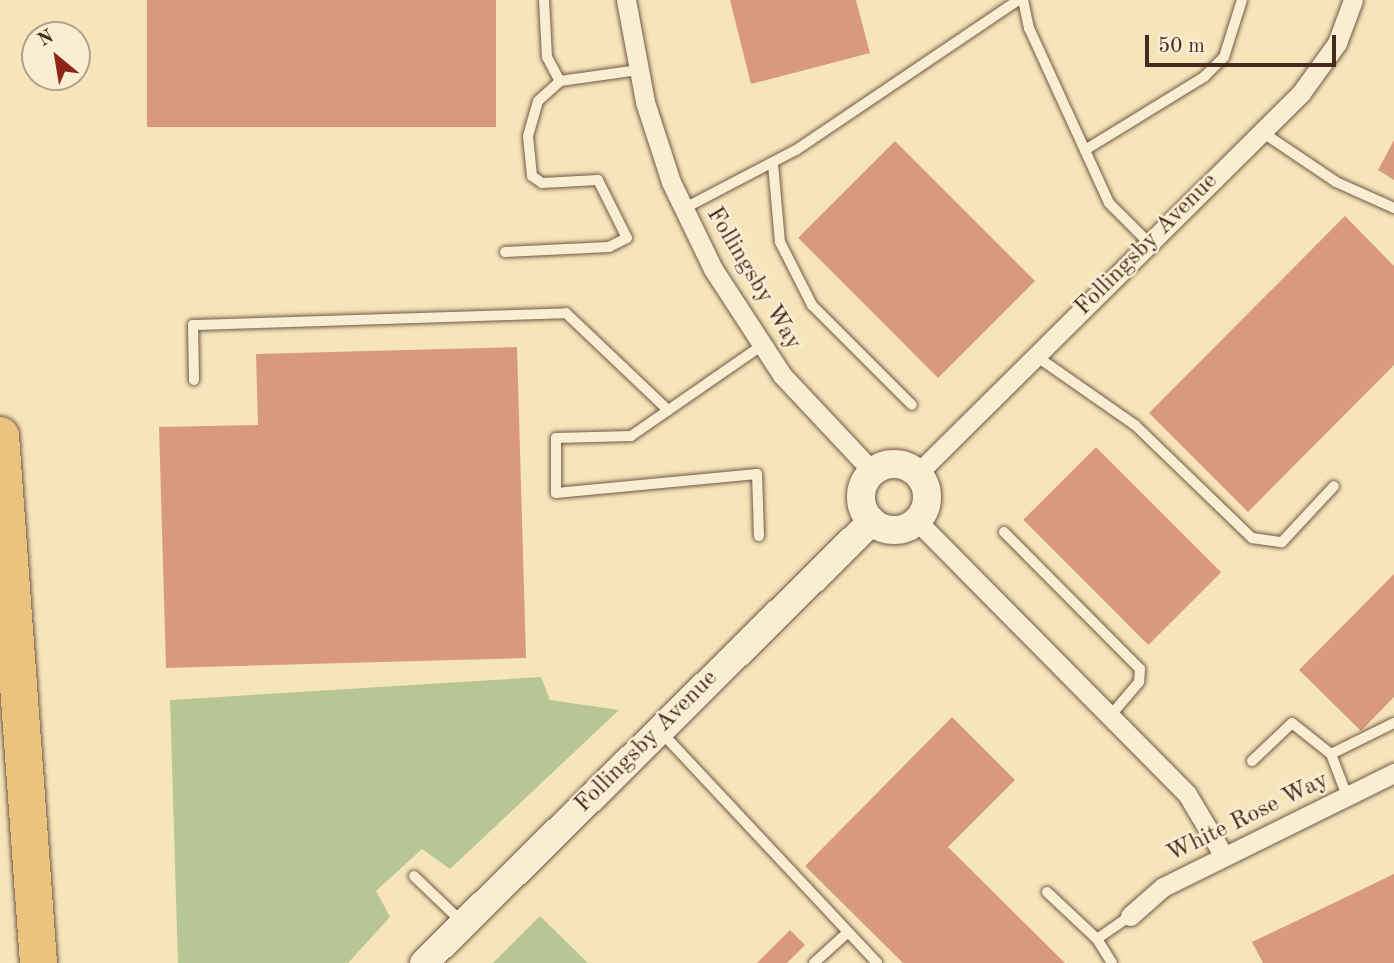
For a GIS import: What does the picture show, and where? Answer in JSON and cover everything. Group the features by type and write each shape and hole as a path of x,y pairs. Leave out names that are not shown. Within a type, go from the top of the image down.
{"highway":[{"path":"0,435 38,963"}],"street":[{"name":"Follingsby Way","path":"626,0 638,70 683,209 761,346 820,420 873,472"},
{"name":"Follingsby Avenue","path":"918,473 1262,132 1337,43 1353,0"},
{"path":"893,464 918,473 927,495 917,521 895,530 872,521 861,498 873,472 893,464"},
{"name":"Follingsby Avenue","path":"424,963 872,521"},
{"path":"917,521 1112,714 1187,794 1224,856"},
{"name":"White Rose Way","path":"1130,916 1163,887 1394,773"}],"lane":[{"path":"544,0 547,57 560,81"},
{"path":"683,209 773,164 1018,0"},
{"path":"1023,0 1029,28 1109,203 1149,243"},
{"path":"1085,150 1204,77 1224,57 1242,0"},
{"path":"505,252 609,247 627,238 598,180 542,183 532,176 530,118 560,81 638,70"},
{"path":"1262,132 1336,182 1394,208"},
{"path":"773,164 780,242 812,305 912,405"},
{"path":"194,380 193,325 566,313 668,410"},
{"path":"760,536 757,474 556,493 556,438 631,436 761,346"},
{"path":"1035,356 1135,425 1252,538 1282,542 1334,486"},
{"path":"1004,532 1140,669 1139,682 1112,714"},
{"path":"1252,761 1292,723 1331,754 1347,796"},
{"path":"1331,754 1394,723"},
{"path":"659,730 877,963"},
{"path":"415,876 463,924"},
{"path":"1047,892 1097,939 1112,963"},
{"path":"1097,939 1130,916"},
{"path":"814,963 847,933"}],"green space":[{"path":"541,677 550,700 619,710 450,869 422,849 376,891 390,917 348,963 178,963 170,700"},
{"path":"540,916 588,963 493,963"}],"building":[{"path":"147,0 496,0 496,127 147,127"},
{"path":"730,0 856,0 870,53 751,84"},
{"path":"1394,140 1394,180 1378,170"},
{"path":"895,141 1035,281 938,378 798,238"},
{"path":"1345,216 1394,266 1394,365 1248,512 1149,413"},
{"path":"517,347 526,658 166,668 159,427 258,425 256,354"},
{"path":"1096,447 1221,572 1148,645 1023,520"},
{"path":"1394,574 1394,697 1361,731 1299,670"},
{"path":"952,717 1015,780 948,847 1065,963 903,963 805,866"},
{"path":"1394,874 1394,963 1263,963 1252,942"},
{"path":"790,930 805,945 787,963 757,963"}]}
